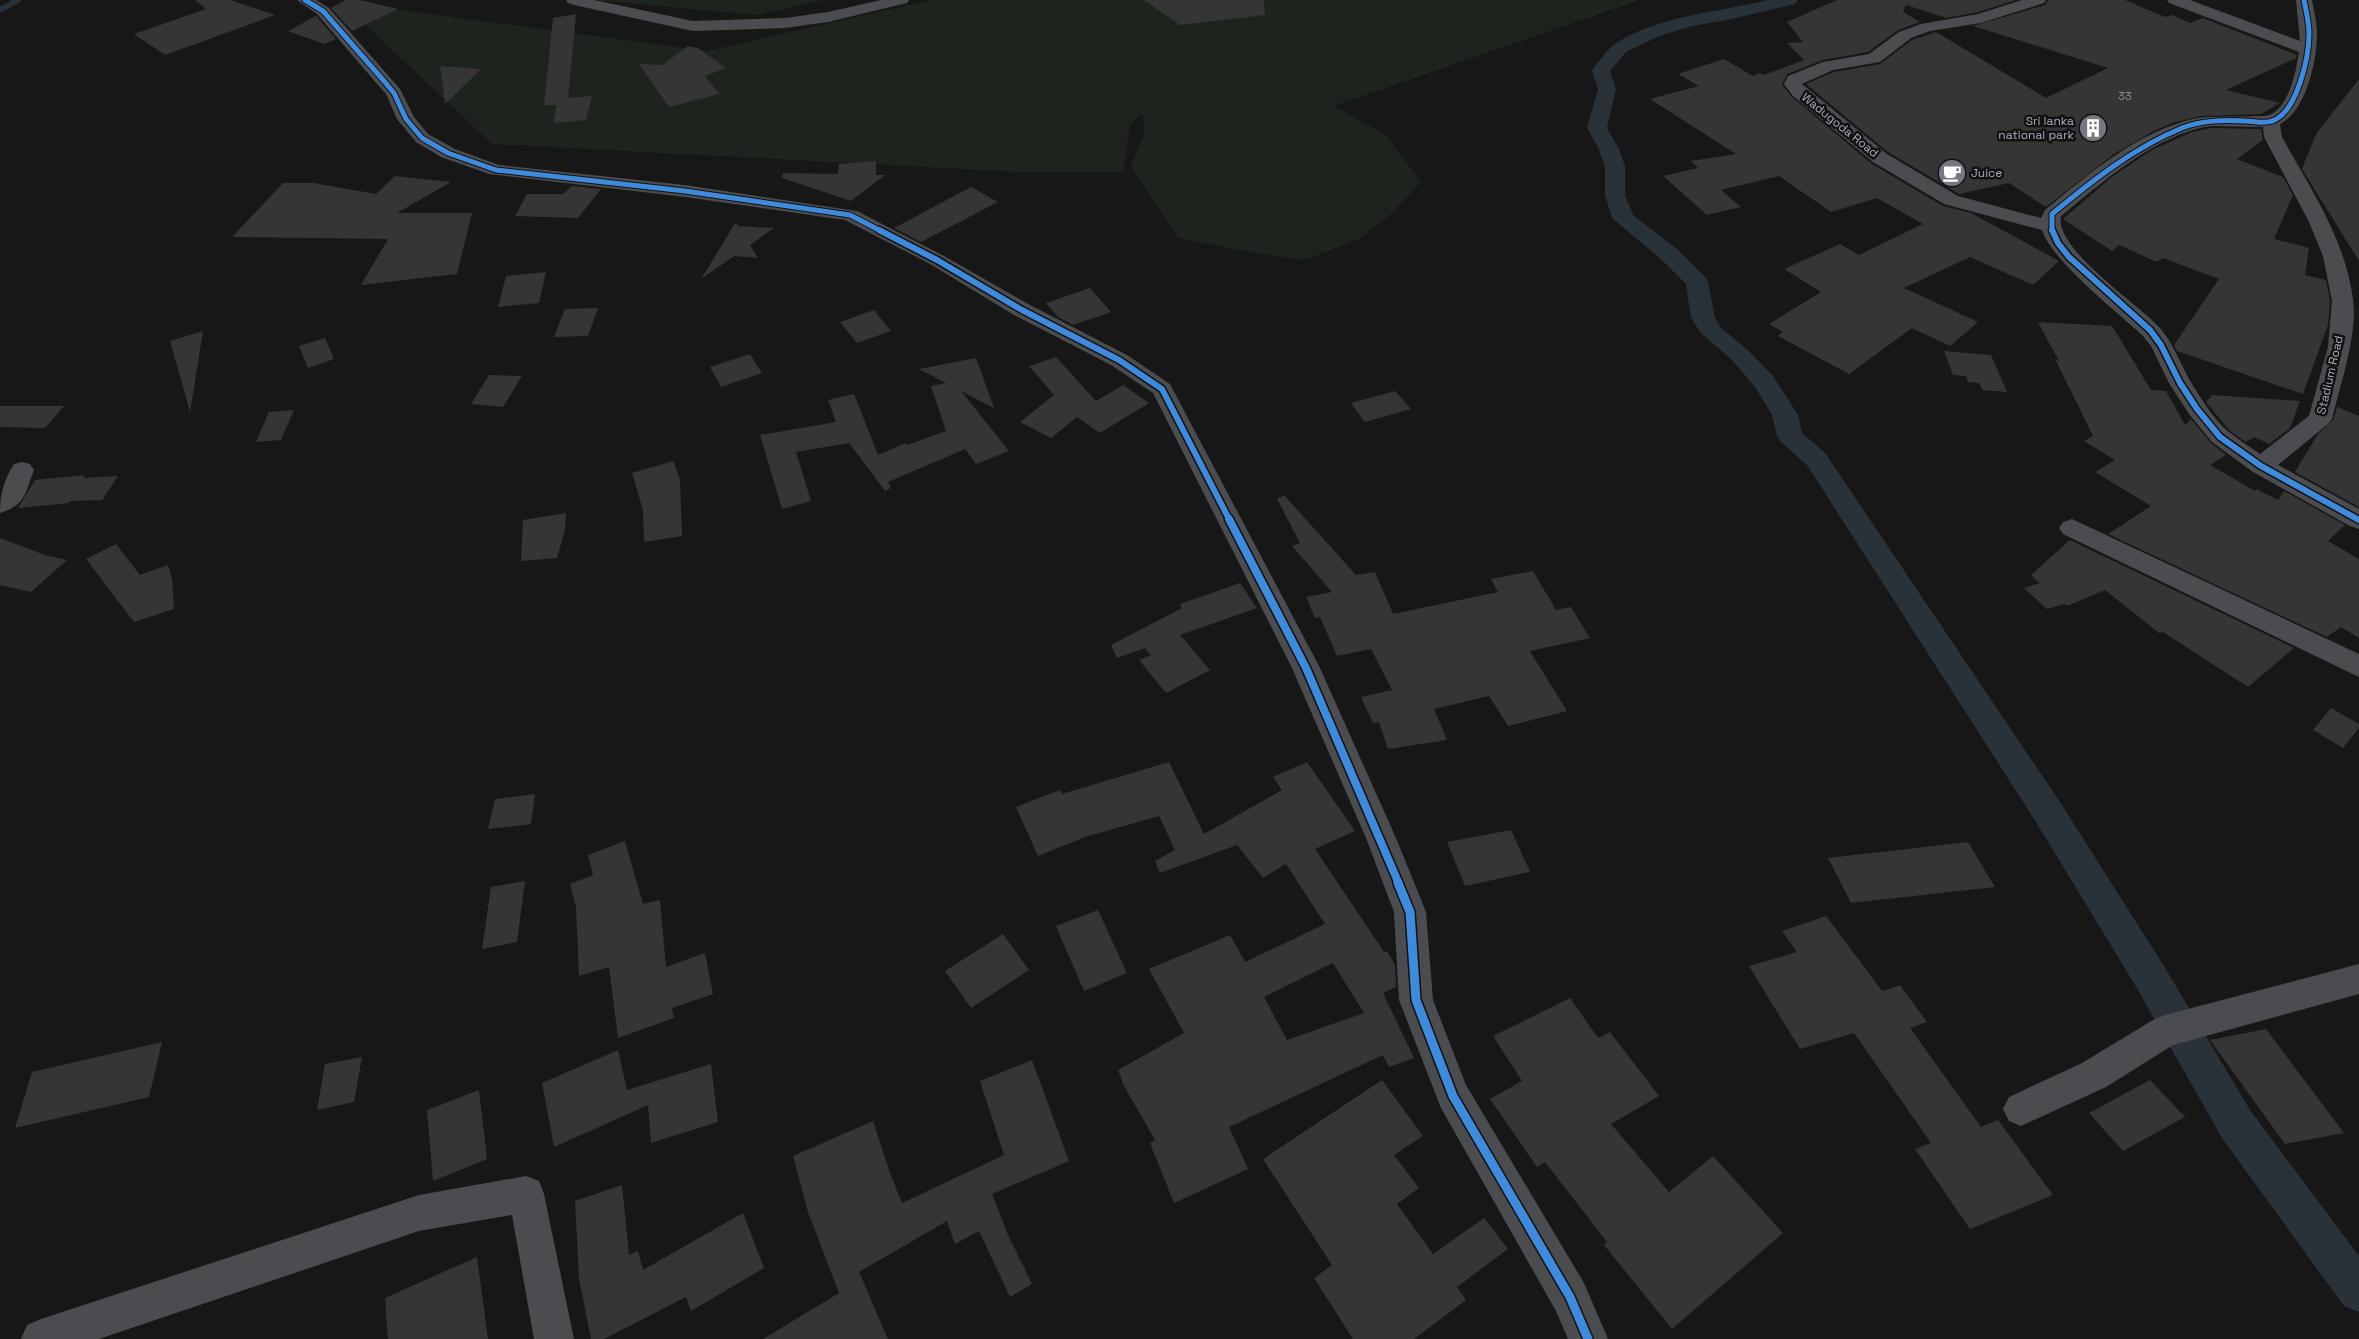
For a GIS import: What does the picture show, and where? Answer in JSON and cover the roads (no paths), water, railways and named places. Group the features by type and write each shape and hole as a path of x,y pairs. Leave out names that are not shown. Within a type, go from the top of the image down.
{"street":[{"path":"305,0 323,11 384,81 394,93 406,119 422,138 448,153 496,170 685,191 850,214 937,260 1022,310 1119,360 1162,389 1306,668 1384,848 1410,912 1416,1000 1453,1096 1570,1298 1588,1339"},
{"path":"574,0 693,26 785,23 828,17 901,0"},
{"name":"Wadugoda Road","path":"2038,0 2024,6 1981,18 1928,28 1905,35 1874,58 1829,66 1794,80 1793,84 1799,92 1880,158 1951,200 2050,226"},
{"path":"2175,0 2306,49"},
{"path":"2304,0 2310,35 2306,49 2306,63 2288,110 2281,117 2271,122 2208,122 2182,128 2132,154 2108,171 2052,214 2050,226 2058,244 2068,257 2150,330 2161,345 2180,383 2208,424 2228,444 2261,466 2359,520"},
{"name":"Stadium Road","path":"2261,466 2320,419 2349,350 2343,301 2332,256 2319,222 2273,137 2271,122"},
{"path":"0,504 10,499 22,470"},
{"path":"2072,528 2359,666"},
{"path":"2021,1109 2094,1075 2178,1028 2359,979"},
{"path":"41,1339 419,1213 526,1194 554,1339"}],"waterway":[{"path":"0,10 18,0"},
{"path":"1789,0 1727,15 1690,21 1653,32 1620,48 1601,71 1607,89 1597,128 1608,147 1615,166 1615,195 1623,218 1669,254 1697,282 1703,318 1713,333 1740,355 1764,382 1785,415 1790,436 1816,459 2048,812 2151,978 2236,1124 2359,1291"}],"place":[{"name":"Sri lanka national park","path":"2093,128"},
{"name":"Juice","path":"1952,173"}]}
